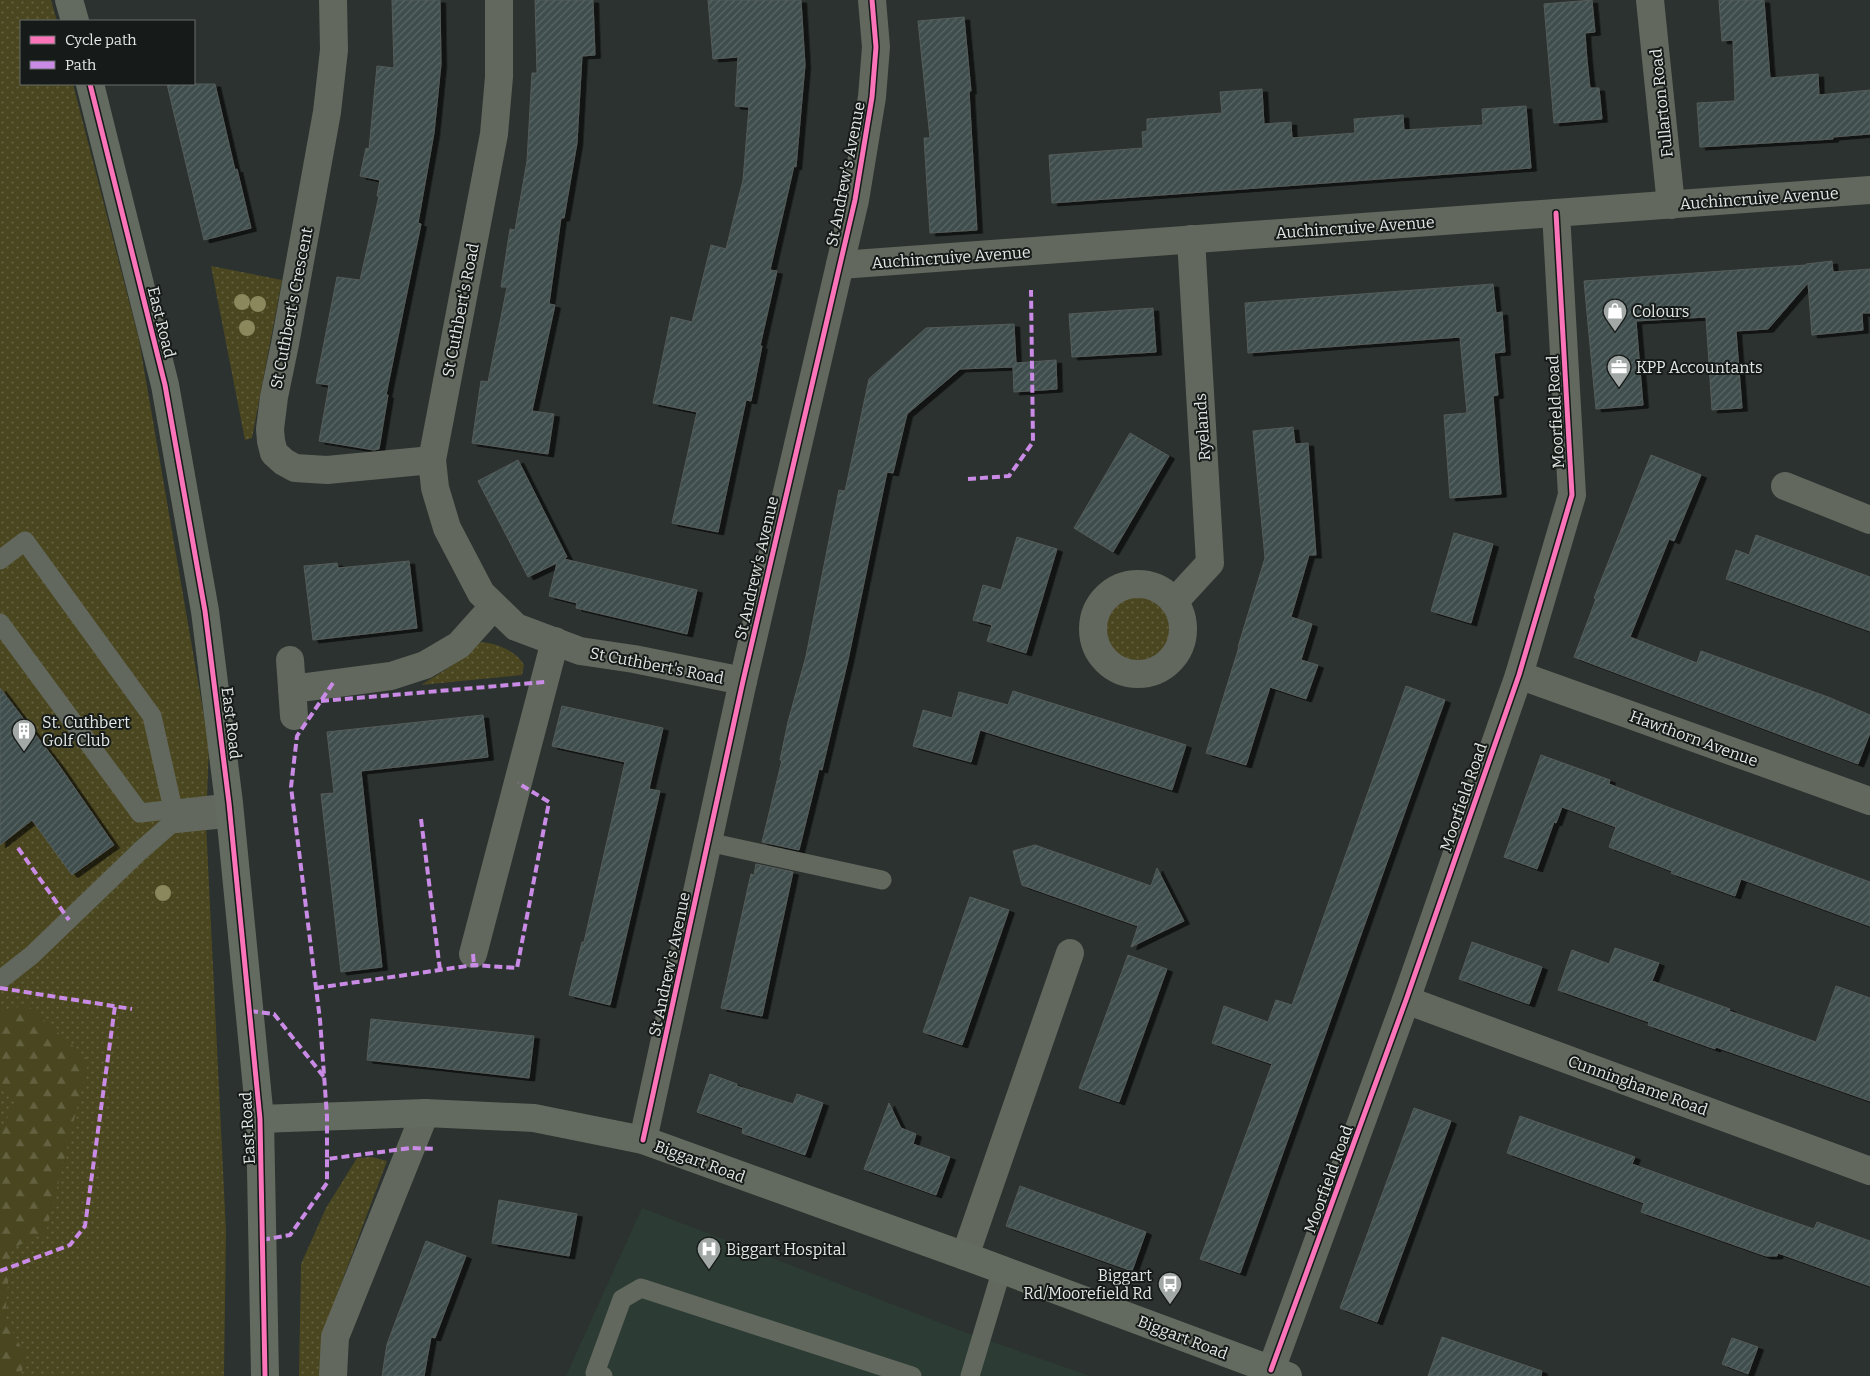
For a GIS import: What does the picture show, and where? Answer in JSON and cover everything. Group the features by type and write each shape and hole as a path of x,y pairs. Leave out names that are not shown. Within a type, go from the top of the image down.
{"street":[{"path":"69,0 75,20"},
{"name":"St Cuthbert's Crescent","path":"334,0 334,50 327,112 274,397 270,441 274,453 284,462 295,468 303,469 327,470 432,460"},
{"name":"St Cuthbert's Road","path":"498,0 499,77 494,134 432,460 434,488 447,528 481,593 493,607 516,627 580,651 634,659 742,681"},
{"name":"St Andrew's Avenue","path":"643,1140 742,681 856,191 872,97 876,47 872,0"},
{"name":"Fullarton Road","path":"1650,0 1671,205"},
{"name":"East Road","path":"90,85 165,386 205,611 230,810 260,1119 265,1376"},
{"name":"Auchincruive Avenue","path":"840,265 1870,190"},
{"name":"Moorfield Road","path":"1279,1373 1519,676 1572,494 1556,213"},
{"name":"Ryelands","path":"1174,602 1210,563 1191,239"},
{"path":"1785,486 1870,520"},
{"path":"292,690 391,676 425,665 459,645 493,607"},
{"path":"473,954 555,641"},
{"path":"290,660 294,716"},
{"name":"Hawthorn Avenue","path":"1519,676 1870,801"},
{"path":"965,1256 1070,953"},
{"name":"Cunninghame Road","path":"1406,1000 1870,1170"},
{"path":"332,1376 335,1337 425,1113"},
{"name":"Biggart Road","path":"260,1119 425,1113 534,1118 643,1140 1002,1269 1279,1373"}],"lane":[{"path":"0,560 25,541 152,716 173,809"},
{"path":"0,623 140,813 173,809 230,810"},
{"path":"0,980 32,955 140,851 171,824 230,810"},
{"path":"708,842 882,880"},
{"path":"970,1376 1002,1269"},
{"path":"597,1375 622,1299 641,1288 912,1376"}],"shaded area":[{"name":"Biggart Hospital","path":"642,1208 964,1332 1090,1376 566,1376"}],"green space":[{"name":"St. Cuthbert Golf Club","path":"0,0 51,0 57,20 20,20 20,85 73,85 139,340 209,745 206,824 226,1231 224,1376 0,1376"},
{"path":"211,266 282,280 252,438 245,440"},
{"path":"1132,597 1144,597 1161,606 1168,617 1170,629 1168,641 1161,652 1144,661 1132,661 1120,656 1111,647 1106,635 1106,623 1111,611 1120,602"},
{"path":"477,642 497,645 516,655 524,665 522,675 421,685 448,668"},
{"path":"27,1005 89,1060 46,1232 11,1249 5,1317 25,1355 21,1376 0,1376 0,1133 15,1102 0,1083 0,1010 3,1011"},
{"path":"372,1157 387,1161 325,1327 322,1376 299,1376 301,1264 326,1208 357,1158"}],"building":[{"path":"392,0 440,0 441,64 434,133 418,223 421,224 386,395 388,395 379,449 374,450 319,441 329,385 316,383 337,277 360,280 379,196 377,196 380,180 360,176 366,148 369,149 377,66 394,68"},
{"path":"535,0 593,0 595,55 582,56 577,143 564,218 561,218 549,304 555,305 532,411 554,414 548,454 472,443 481,381 488,382 507,287 501,287 510,229 515,230 527,161 532,73 537,73"},
{"path":"708,0 801,0 805,65 796,167 794,166 770,270 777,271 760,346 762,346 751,401 746,400 718,532 672,523 697,412 653,403 671,317 692,322 711,245 726,249 743,180 749,107 735,106 738,57 713,59"},
{"path":"1592,0 1595,32 1585,33 1587,60 1590,88 1599,88 1602,119 1554,123 1544,4"},
{"path":"1719,0 1764,0 1770,78 1818,74 1819,95 1870,90 1870,134 1833,137 1833,139 1700,147 1697,103 1735,101 1733,40 1722,41"},
{"path":"964,17 971,91 969,91 977,230 930,233 924,138 930,138 918,21"},
{"path":"215,84 251,228 204,240 167,85"},
{"path":"1262,89 1264,124 1291,122 1292,138 1355,133 1354,119 1403,115 1404,130 1483,125 1482,109 1526,106 1531,168 1052,203 1049,155 1143,148 1142,132 1147,131 1147,119 1222,113 1220,92"},
{"path":"1832,261 1833,272 1870,269 1870,313 1862,313 1863,330 1812,335 1808,283 1768,329 1736,331 1742,408 1712,410 1706,317 1636,321 1643,405 1596,409 1584,281 1806,265"},
{"path":"1493,284 1496,313 1502,312 1505,352 1494,353 1498,395 1493,396 1501,494 1450,498 1444,415 1467,413 1460,337 1248,353 1245,303"},
{"path":"1153,308 1156,352 1072,357 1069,314"},
{"path":"1014,324 1016,363 1056,360 1057,389 1014,392 1013,367 960,369 907,414 893,473 887,472 848,660 822,770 819,769 799,850 762,842 782,760 780,760 788,722 806,656 839,490 845,491 869,379 926,328"},
{"path":"1293,427 1295,444 1308,443 1316,555 1309,555 1291,617 1312,624 1301,660 1318,665 1306,699 1270,687 1246,765 1206,753 1265,558 1253,431"},
{"path":"1130,433 1169,456 1113,552 1074,528"},
{"path":"1651,455 1701,475 1674,541 1669,539 1630,637 1697,663 1701,651 1828,697 1870,715 1870,733 1858,764 1574,657 1596,599 1594,598"},
{"path":"518,460 567,557 564,559 697,590 687,634 576,608 577,603 549,596 557,563 528,577 478,481"},
{"path":"1454,533 1493,544 1471,623 1431,611"},
{"path":"1756,535 1870,577 1870,631 1726,579 1736,550 1749,555"},
{"path":"1017,537 1057,549 1026,653 987,641 992,625 973,620 983,585 1001,590"},
{"path":"409,561 417,628 313,640 304,566 337,563 338,568"},
{"path":"1406,686 1445,700 1240,1273 1200,1259 1272,1064 1212,1043 1224,1006 1268,1022 1276,1000 1292,1005"},
{"path":"0,688 58,764 114,845 72,875 32,820 0,845"},
{"path":"1013,691 1186,745 1172,790 980,730 971,762 913,746 923,710 952,718 959,692 1008,705"},
{"path":"562,706 663,728 649,789 660,791 610,1005 569,995 582,942 584,942 625,762 552,746"},
{"path":"483,715 488,757 361,771 382,967 341,972 321,794 334,793 327,732"},
{"path":"1541,755 1610,780 1609,784 1665,806 1870,882 1870,926 1741,879 1735,896 1671,873 1672,871 1609,847 1616,827 1562,807 1556,823 1554,822 1537,869 1504,857"},
{"path":"1035,845 1151,886 1157,868 1184,921 1131,947 1138,926 1022,885 1013,851"},
{"path":"756,864 793,872 762,1016 721,1008 751,874 754,875"},
{"path":"970,897 1009,910 962,1045 923,1032"},
{"path":"1472,942 1542,967 1529,1004 1459,979"},
{"path":"1615,948 1659,963 1652,981 1816,1042 1836,986 1870,998 1870,1101 1716,1047 1715,1049 1648,1025 1649,1022 1558,990 1572,950 1609,964"},
{"path":"1128,955 1167,969 1119,1102 1079,1088"},
{"path":"371,1019 534,1036 529,1078 367,1060"},
{"path":"710,1074 737,1084 737,1086 793,1104 797,1094 823,1103 805,1155 742,1133 743,1128 697,1112"},
{"path":"889,1103 901,1128 916,1134 913,1144 950,1157 936,1195 864,1169"},
{"path":"1414,1108 1451,1121 1377,1322 1340,1308"},
{"path":"1520,1116 1635,1157 1632,1164 1756,1209 1814,1229 1817,1222 1870,1241 1870,1286 1778,1253 1777,1256 1766,1256 1641,1212 1644,1203 1507,1153"},
{"path":"1020,1186 1146,1232 1132,1271 1006,1226"},
{"path":"499,1200 577,1214 569,1256 492,1243"},
{"path":"426,1241 466,1256 435,1338 431,1337 424,1376 382,1376 387,1344"},
{"path":"1442,1337 1542,1371 1541,1376 1428,1376"},
{"path":"1732,1338 1758,1347 1748,1374 1722,1364"}],"marked path":[{"path":"968,479 1009,476 1033,442 1031,290"},
{"path":"321,701 545,682"},
{"path":"333,683 297,736 291,787 320,1020 327,1116 327,1159 411,1148 436,1149"},
{"path":"316,988 474,965 517,968 549,802 518,783"},
{"path":"421,819 440,970"},
{"path":"18,848 69,920"},
{"path":"473,954 474,965"},
{"path":"0,988 132,1009"},
{"path":"0,1271 70,1245 85,1226 115,1006"},
{"path":"250,1011 274,1014 324,1077"},
{"path":"262,1240 290,1235 327,1183 327,1159"}],"cycle path":[{"path":"643,1140 743,681 855,200 872,97 876,47 872,0"},
{"path":"90,85 165,385 205,611 229,803 260,1119 265,1376"},
{"path":"1271,1370 1406,1000 1519,675 1572,495 1556,213"}],"place":[{"name":"Colours","path":"1615,332"},
{"name":"KPP Accountants","path":"1619,388"},
{"name":"St. Cuthbert Golf Club","path":"24,752"},
{"name":"Biggart Hospital","path":"709,1270"},
{"name":"Biggart Rd/Moorefield Rd","path":"1170,1305"}]}
